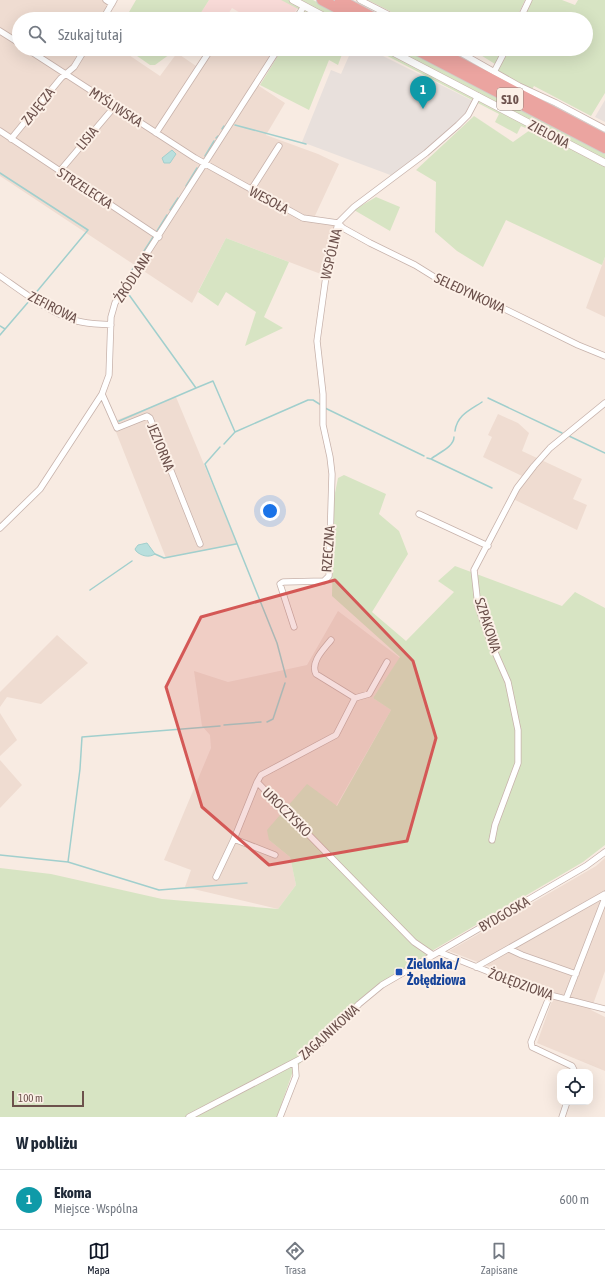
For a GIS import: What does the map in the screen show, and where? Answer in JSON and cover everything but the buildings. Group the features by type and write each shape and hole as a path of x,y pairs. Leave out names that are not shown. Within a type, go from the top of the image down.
{"highway":[{"path":"322,0 345,12"},
{"path":"340,0 363,12"},
{"name":"S10","path":"428,56 605,148"},
{"name":"S10","path":"447,56 605,139"}],"street":[{"path":"106,0 113,2 107,12"},
{"path":"292,0 316,12"},
{"path":"360,0 383,12"},
{"path":"523,12 529,0"},
{"path":"300,12 304,6"},
{"path":"0,31 12,39"},
{"name":"MYŚLIWSKA","path":"38,56 156,133 206,163"},
{"name":"ZAJĘCZA","path":"11,139 65,74 74,67 81,56"},
{"path":"156,133 207,56"},
{"name":"ŹRÓDLANA","path":"0,528 40,489 102,394 107,383 110,368 112,312 116,303 274,56"},
{"name":"ZIELONA","path":"401,56 605,163"},
{"name":"ZIELONA","path":"466,56 494,72 605,129"},
{"path":"494,72 502,56"},
{"name":"WSPÓLNA","path":"332,474 323,424 323,394 317,341 322,296 338,223 354,207 426,153 458,125 468,115 478,96"},
{"name":"LISIA","path":"59,172 115,106"},
{"name":"STRZELECKA","path":"0,132 159,237"},
{"path":"251,190 279,146"},
{"name":"WESOŁA","path":"206,163 251,190 303,218 338,223"},
{"name":"SELEDYNKOWA","path":"338,223 343,228 415,265 436,278 468,291 578,346 605,356"},
{"name":"ZEFIROWA","path":"0,276 44,306 72,319 81,322 111,325"},
{"name":"JEZIORNA","path":"102,394 117,428 147,416 150,418 200,544"},
{"name":"SZPAKOWA","path":"492,840 495,825 518,763 518,739 515,712 508,682 490,641 478,606 474,570 488,546 517,488 534,466 550,448 605,403"},
{"name":"RZECZNA","path":"294,627 280,584 283,582 324,581 329,576 332,474"},
{"path":"419,514 488,546"},
{"path":"331,640 315,663 314,670 316,674 355,698 369,694 388,662"},
{"name":"UROCZYSKO","path":"355,698 336,735 261,775 257,782 414,942 433,955"},
{"path":"216,877 234,839 257,782"},
{"path":"234,839 275,855"},
{"name":"BYDGOSKA","path":"401,973 586,866 605,852"},
{"path":"476,967 605,894"},
{"path":"566,999 605,898"},
{"path":"509,949 576,974"},
{"name":"ŻOŁĘDZIOWA","path":"439,952 550,995 605,1009"},
{"name":"ZAGAJNIKOWA","path":"190,1117 295,1063 322,1042 366,998 401,973"},
{"path":"550,995 531,1042 532,1047 572,1066 574,1069"},
{"path":"280,1117 296,1076 295,1063"},
{"path":"562,1117 566,1105"}],"highlighted area":[{"path":"335,580 413,661 436,738 407,841 269,865 202,807 166,687 201,617"}],"shaded area":[{"path":"0,0 115,0 108,12 12,12 12,56 130,56 160,76 175,56 181,56 199,68 207,56 274,56 256,84 285,103 266,135 318,154 339,164 313,220 338,223 326,276 226,238 192,303 0,176"},
{"path":"209,0 283,0 298,7 295,12 239,12 232,8 229,12 201,12"},
{"path":"349,56 383,56 475,102 458,125 393,176 302,142 331,70 341,74"},
{"path":"605,100 605,122 595,117"},
{"path":"605,257 605,317 586,308"},
{"path":"176,397 237,544 166,558 112,422"},
{"path":"498,414 518,423 529,433 522,451 582,479 573,499 587,505 577,530 509,497 522,476 483,457 492,437 488,435"},
{"path":"338,611 400,658 373,698 391,710 336,806 269,840 290,857 296,885 278,909 185,887 191,870 164,860 211,748 210,735 202,726 194,671 228,682 307,665"},
{"path":"57,635 88,663 41,704 7,697 0,707 0,692"},
{"path":"0,713 17,740 0,756"},
{"path":"0,760 22,785 0,808"},
{"path":"605,858 605,971 591,1010 605,1017 605,1071 537,1043 555,992 449,951 596,866"}],"green space":[{"path":"136,0 209,0 201,12 129,12"},
{"path":"281,0 313,0 336,12 304,12"},
{"path":"368,0 525,0 519,12 391,12"},
{"path":"531,0 562,0 575,5 578,0 605,0 605,93 591,116 534,86 532,89 497,71 504,56 593,56 593,12 526,12"},
{"path":"137,56 167,56 155,65 150,65"},
{"path":"278,56 341,56 338,65 329,60 309,110 260,85"},
{"path":"387,56 419,56 605,153 605,257 602,265 506,220 483,267 457,251 435,232 436,182 416,170 474,116 513,142 530,130 521,126 517,134 495,122 499,114"},
{"path":"482,56 499,56 495,64"},
{"path":"376,197 400,207 390,231 354,210"},
{"path":"226,238 289,262 264,317 283,328 245,346 256,312 226,292 218,306 198,292"},
{"path":"344,475 386,494 379,514 399,531 408,554 372,612 406,641 454,592 438,581 455,566 562,606 575,592 605,608 605,845 583,862 435,949 358,1002 293,1071 277,1117 0,1117 0,868 51,874 162,899 278,909 296,885 290,857 269,840 267,830 307,784 337,806 391,710 373,698 400,657 332,596 334,498 338,478"}],"water":[{"path":"172,150 176,154 170,163 164,163 162,158"},
{"path":"147,543 155,554 145,556 136,551 135,549 138,545"}],"waterway":[{"path":"235,125 306,144"},
{"path":"205,156 214,141"},
{"path":"186,186 197,168"},
{"path":"0,173 88,230 34,295"},
{"path":"170,210 178,198"},
{"path":"157,231 167,215"},
{"path":"144,251 153,237"},
{"path":"123,285 141,255"},
{"path":"127,292 196,388 213,381 235,432"},
{"path":"0,335 30,300"},
{"path":"0,326 5,329"},
{"path":"119,421 196,388"},
{"path":"488,398 562,433"},
{"path":"224,444 235,432 308,400 313,400 321,405"},
{"path":"455,431 456,425 461,417 482,402"},
{"path":"325,408 424,456"},
{"path":"569,436 605,453"},
{"path":"427,458 431,459 445,450 451,444 454,437"},
{"path":"220,447 205,464 277,643 286,677"},
{"path":"431,459 492,488"},
{"path":"155,554 164,558 236,544"},
{"path":"90,590 132,561"},
{"path":"267,722 273,719 285,683"},
{"path":"224,725 261,722"},
{"path":"0,855 68,862 80,769 82,737 220,726"},
{"path":"68,862 159,890 247,883"}],"place":[{"name":"Ekoma","path":"423,109"},
{"name":"Zielonka / Żołędziowa","path":"399,972"}]}
